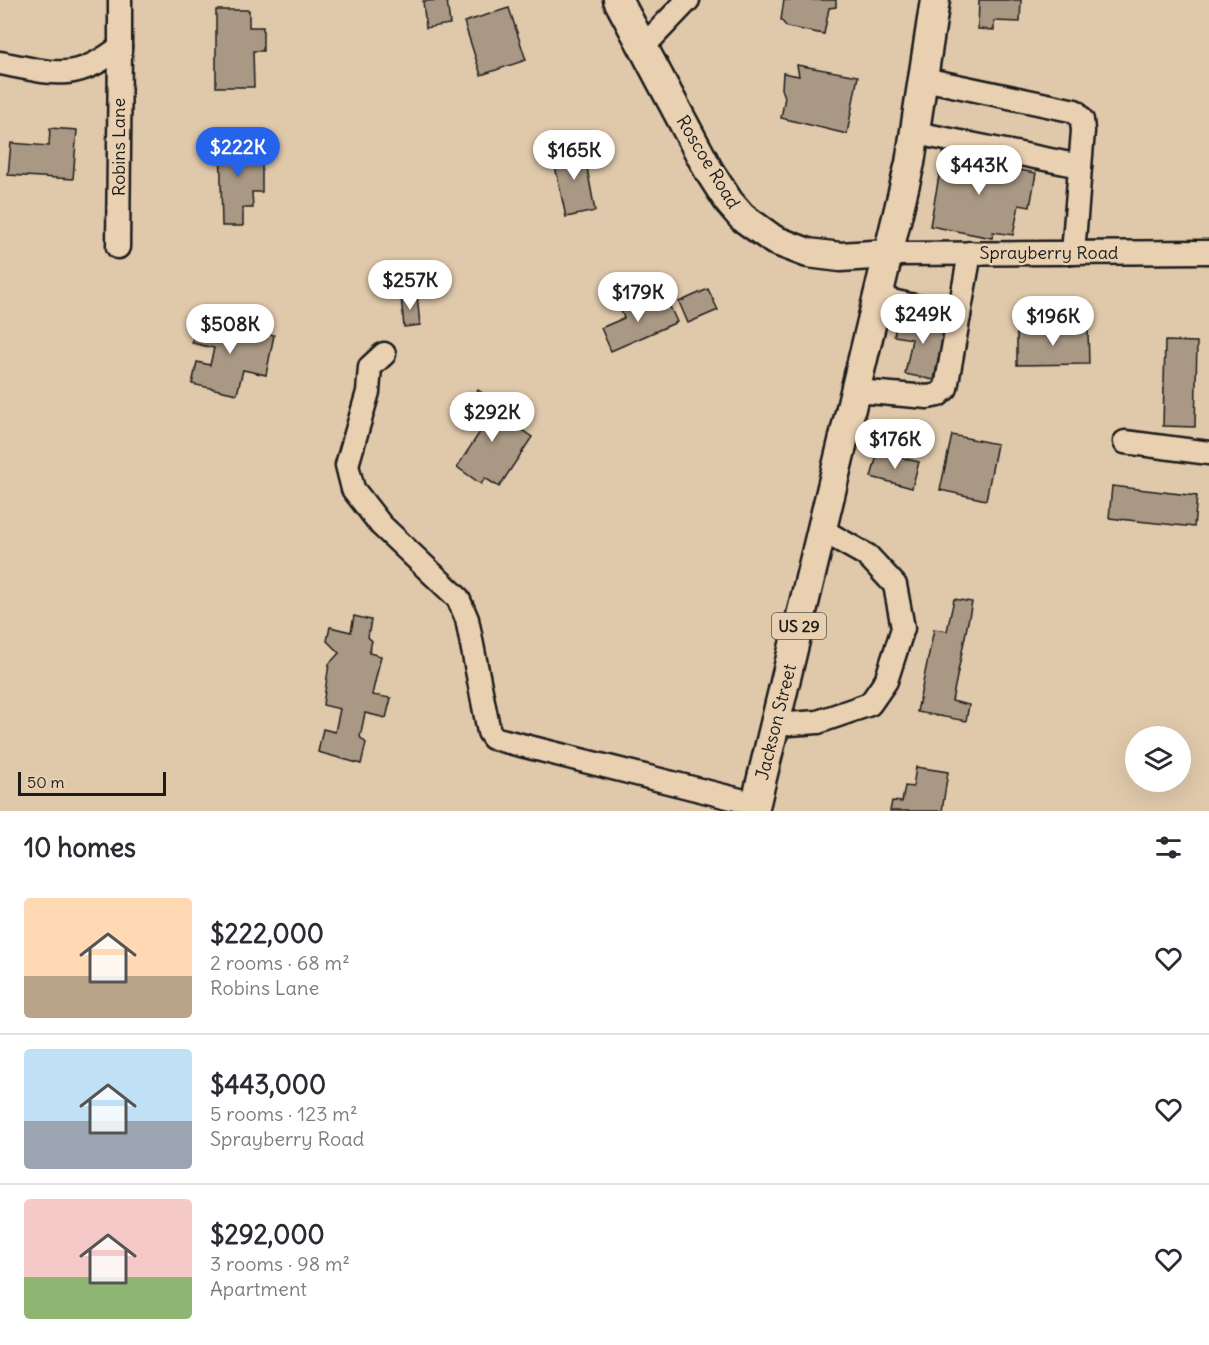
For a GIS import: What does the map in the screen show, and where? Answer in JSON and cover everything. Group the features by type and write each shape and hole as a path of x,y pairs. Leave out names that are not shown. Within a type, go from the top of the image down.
{"main road":[{"name":"Roscoe Road","path":"618,0 718,185 729,202 757,230 774,240 808,253 840,257 889,254"},
{"name":"Jackson Street","path":"755,808 889,254 916,133 935,0"}],"street":[{"name":"Robins Lane","path":"118,247 120,0"},
{"path":"644,47 688,0"},
{"path":"0,63 63,73 79,72 107,58 120,47"},
{"path":"924,79 1075,111 1082,120 1083,131 1073,253"},
{"path":"916,133 1080,166"},
{"name":"Sprayberry Road","path":"889,254 1209,252"},
{"path":"856,391 928,397 938,395 946,388 970,253"},
{"path":"878,298 959,316"},
{"path":"384,354 370,367 368,392 347,465 353,489 381,525 458,598 467,619 492,738 755,808"},
{"path":"1125,442 1209,453"},
{"path":"775,725 818,722 870,704 886,681 903,628 895,585 868,556 822,530"}],"building":[{"path":"447,0 450,24 426,28 423,1"},
{"path":"784,0 836,0 836,7 829,8 824,34 787,27 781,20"},
{"path":"979,0 1021,0 1020,22 994,21 994,30 978,29"},
{"path":"509,8 526,60 481,75 464,22"},
{"path":"216,10 249,10 249,27 263,27 263,51 253,51 254,87 216,87"},
{"path":"797,65 858,76 847,134 781,118 785,97 782,89 783,73 799,76"},
{"path":"50,128 77,130 73,179 8,175 11,143 49,146"},
{"path":"250,134 251,160 262,159 262,192 252,192 253,208 243,208 243,226 222,226 220,135"},
{"path":"583,146 595,211 566,217 552,152"},
{"path":"944,148 966,151 964,160 1036,173 1030,207 1019,205 1013,235 993,232 992,238 930,226"},
{"path":"708,289 718,310 688,323 679,302"},
{"path":"417,295 420,325 404,327 401,296"},
{"path":"642,299 646,309 667,300 677,322 611,351 601,328 624,318 620,308"},
{"path":"898,315 948,325 948,358 939,356 934,380 905,374 912,339 894,336"},
{"path":"197,318 274,335 266,375 243,370 237,394 192,384 197,362 210,365 214,348 192,343"},
{"path":"1017,330 1088,330 1089,364 1017,365"},
{"path":"1165,341 1197,342 1195,427 1163,426"},
{"path":"478,390 497,403 492,410 532,437 499,487 485,478 481,484 457,467 484,426 463,412"},
{"path":"952,435 997,444 986,500 940,490"},
{"path":"878,452 919,462 912,488 871,477"},
{"path":"1112,486 1197,496 1194,527 1109,518"},
{"path":"954,599 972,602 952,701 969,705 966,721 917,712 934,629 947,631"},
{"path":"354,616 371,620 368,637 372,641 369,653 381,656 372,695 391,698 386,718 365,713 360,737 366,743 361,764 318,752 323,729 335,732 340,709 323,705 329,664 339,653 327,641 330,627 351,632"},
{"path":"916,767 948,772 942,811 890,811 892,801 902,802 905,786 913,787"}]}
